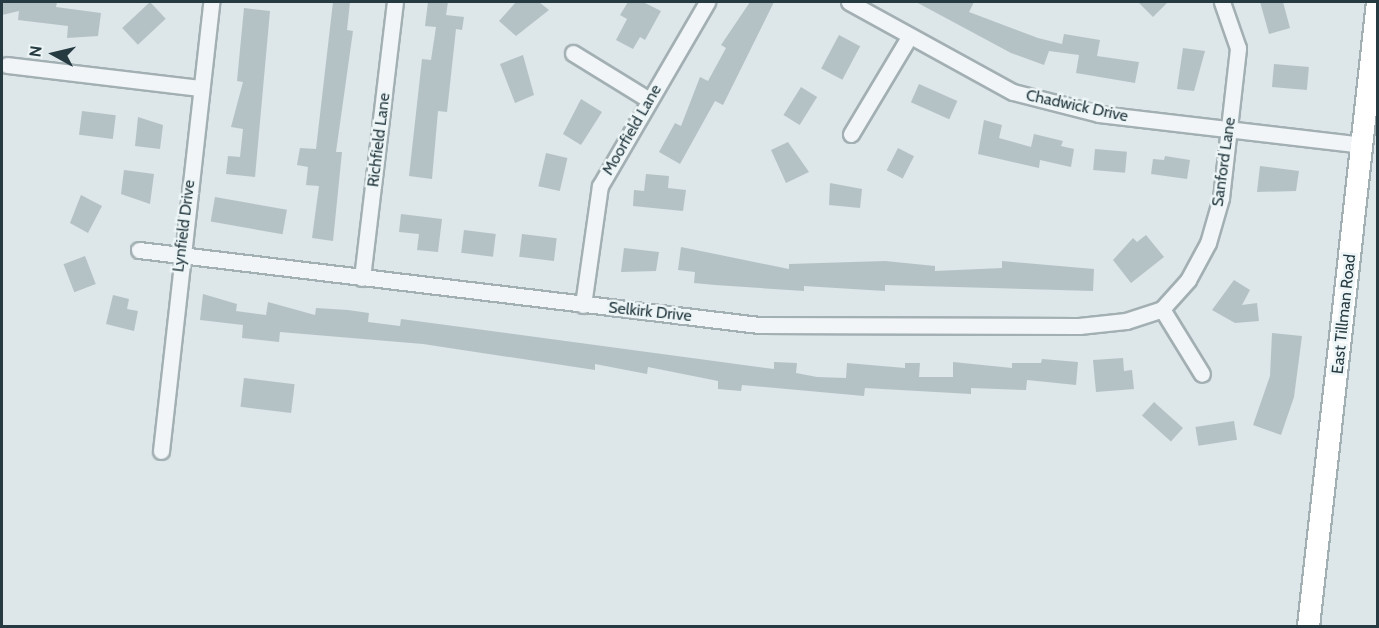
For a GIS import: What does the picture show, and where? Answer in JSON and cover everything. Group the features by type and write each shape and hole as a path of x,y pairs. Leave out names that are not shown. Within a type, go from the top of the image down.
{"main road":[{"name":"East Tillman Road","path":"1308,627 1377,2"}],"street":[{"name":"Lynfield Drive","path":"161,451 180,256 211,2"},
{"name":"Richfield Lane","path":"362,278 395,2"},
{"name":"Moorfield Lane","path":"583,305 600,186 706,2"},
{"name":"Chadwick Drive","path":"849,2 909,37 1013,92 1099,114 1363,145"},
{"name":"Sanford Lane","path":"1162,309 1188,280 1208,243 1221,198 1238,48 1222,2"},
{"path":"851,134 909,37"},
{"path":"573,53 649,100"},
{"path":"7,65 201,88"},
{"name":"Selkirk Drive","path":"139,250 759,325 903,328 1079,326 1126,321 1162,309"},
{"path":"1162,309 1202,374"}],"building":[{"path":"2,2 57,2 56,7 101,13 98,36 67,38 68,26 18,20 19,11 2,15"},
{"path":"150,2 166,19 138,45 122,28"},
{"path":"333,2 350,2 347,30 353,31 336,152 342,152 333,241 312,238 319,186 306,185 308,167 297,165 300,148 316,149"},
{"path":"428,2 448,2 446,15 464,17 462,30 456,29 447,112 438,111 432,179 409,176 422,59 431,60 436,27 425,26"},
{"path":"516,2 539,2 549,10 516,36 499,21"},
{"path":"628,2 643,2 661,11 645,40 640,37 633,49 616,40 627,19 620,15"},
{"path":"750,2 774,2 723,105 715,101 680,164 659,152 675,123 681,126 700,77 708,81 726,48 721,45"},
{"path":"916,2 974,2 969,12 1038,38 1062,44 1064,34 1100,40 1097,56 1139,62 1135,83 1076,73 1079,55 1049,51 1044,65 1011,53"},
{"path":"1138,2 1168,2 1153,17"},
{"path":"1260,2 1283,2 1290,28 1269,34"},
{"path":"244,8 270,11 255,177 226,174 228,156 240,157 243,129 231,127 243,82 237,81"},
{"path":"839,35 860,46 842,80 821,69"},
{"path":"1183,48 1205,51 1194,91 1177,89"},
{"path":"523,55 534,95 515,103 500,64"},
{"path":"1274,64 1309,67 1307,90 1272,87"},
{"path":"919,84 957,101 949,119 911,102"},
{"path":"801,87 817,97 800,125 784,115"},
{"path":"581,99 602,112 581,145 563,134"},
{"path":"82,111 116,115 113,139 79,135"},
{"path":"138,117 163,125 160,149 135,146"},
{"path":"984,120 1002,125 999,138 1031,147 1034,134 1063,141 1061,146 1074,149 1071,167 1040,160 1039,168 978,154"},
{"path":"788,142 809,172 786,183 771,150"},
{"path":"898,148 914,156 903,178 887,170"},
{"path":"1095,149 1127,152 1125,173 1093,170"},
{"path":"546,153 567,158 560,191 538,186"},
{"path":"1165,156 1190,160 1187,179 1151,174 1153,159 1164,160"},
{"path":"1260,166 1299,171 1296,191 1257,192"},
{"path":"124,170 154,174 150,204 121,194"},
{"path":"646,174 669,176 668,188 686,190 683,211 633,206 634,190 644,191"},
{"path":"830,183 862,189 860,208 829,205"},
{"path":"81,195 102,206 88,233 70,223"},
{"path":"215,197 287,210 283,234 211,222"},
{"path":"401,214 442,219 438,252 417,250 419,234 399,232"},
{"path":"464,230 496,234 493,257 461,253"},
{"path":"522,234 557,238 554,261 519,257"},
{"path":"1146,235 1164,257 1131,283 1113,260 1133,238 1137,242"},
{"path":"681,247 789,269 789,264 885,261 935,266 935,271 1002,268 1002,261 1094,269 1093,291 885,285 885,291 804,286 804,291 694,283 695,272 678,270"},
{"path":"624,248 659,252 656,271 621,272"},
{"path":"85,256 96,284 74,292 64,264"},
{"path":"1234,280 1250,290 1242,305 1257,303 1259,321 1235,323 1212,310"},
{"path":"203,294 237,304 236,311 266,315 268,302 315,315 316,308 348,310 369,313 368,322 400,326 401,319 774,369 774,362 797,363 796,373 817,377 846,378 847,363 905,368 905,363 920,363 919,377 953,377 953,362 1012,368 1012,363 1041,363 1042,359 1078,362 1076,385 1027,380 1026,390 971,388 971,394 865,388 864,396 742,385 741,391 718,389 718,381 648,367 647,374 595,364 595,370 423,344 280,332 279,342 242,338 243,325 200,320"},
{"path":"113,295 129,299 127,309 138,311 134,331 106,324"},
{"path":"1272,333 1302,336 1294,397 1281,435 1253,425 1270,376"},
{"path":"1123,358 1124,371 1132,370 1134,389 1096,392 1093,360"},
{"path":"244,378 295,384 291,413 240,407"},
{"path":"1154,402 1183,428 1171,441 1142,415"},
{"path":"1234,421 1237,440 1198,446 1195,427"}]}
